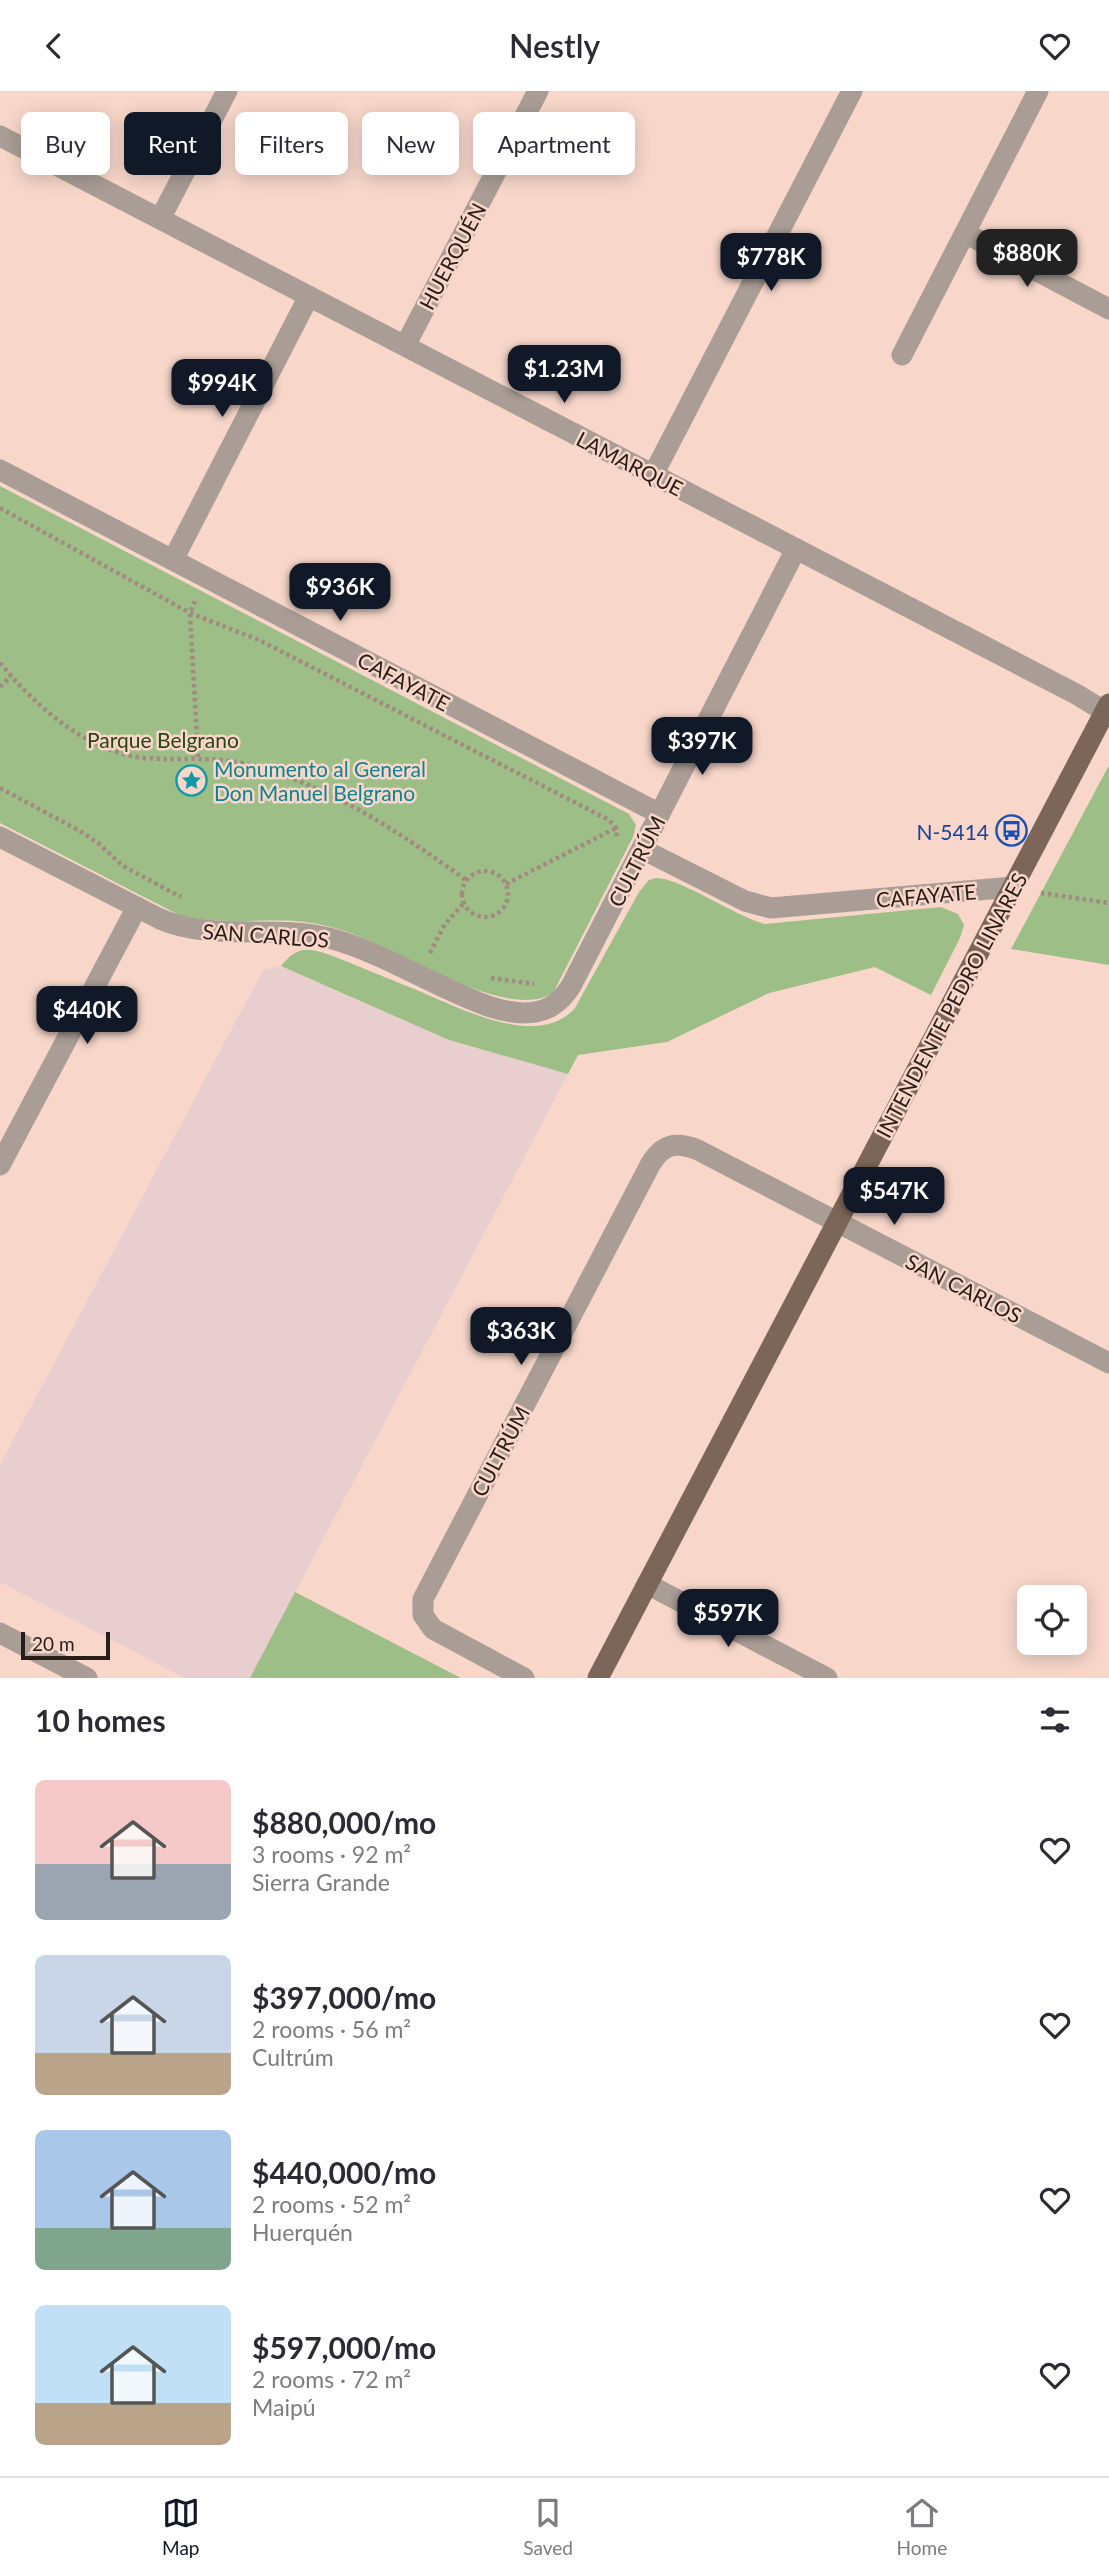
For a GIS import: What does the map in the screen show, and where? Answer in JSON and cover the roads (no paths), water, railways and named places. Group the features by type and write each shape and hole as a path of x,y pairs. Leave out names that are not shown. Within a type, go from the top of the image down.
{"main road":[{"name":"INTENDENTE PEDRO LINARES","path":"598,1678 1108,710"}],"street":[{"path":"160,219 227,91"},
{"name":"HUERQUÉN","path":"405,346 538,91"},
{"path":"653,475 852,91"},
{"path":"902,355 1038,91"},
{"name":"LAMARQUE","path":"0,136 1108,710"},
{"path":"965,233 1109,309"},
{"path":"173,560 309,296"},
{"name":"CAFAYATE","path":"0,470 660,814"},
{"name":"CULTRÚM","path":"571,986 796,549"},
{"name":"SAN CARLOS","path":"0,837 186,929 297,933 331,939 479,1003 509,1011 523,1013 547,1010 557,1004 571,986"},
{"name":"CAFAYATE","path":"642,849 744,901 771,908 1013,887"},
{"path":"0,1165 137,907"},
{"name":"SAN CARLOS","path":"668,1145 678,1144 698,1150 1109,1363"},
{"name":"CULTRÚM","path":"524,1678 440,1635 427,1623 423,1615 423,1599 650,1165 661,1149 668,1145"},
{"path":"647,1584 827,1678"},
{"path":"3,1642 87,1678"}],"place":[{"name":"Monumento al General Don Manuel Belgrano","path":"191,780"},
{"name":"N-5414","path":"1012,831"}],"park label":[{"name":"Parque Belgrano","path":"163,739"}]}
